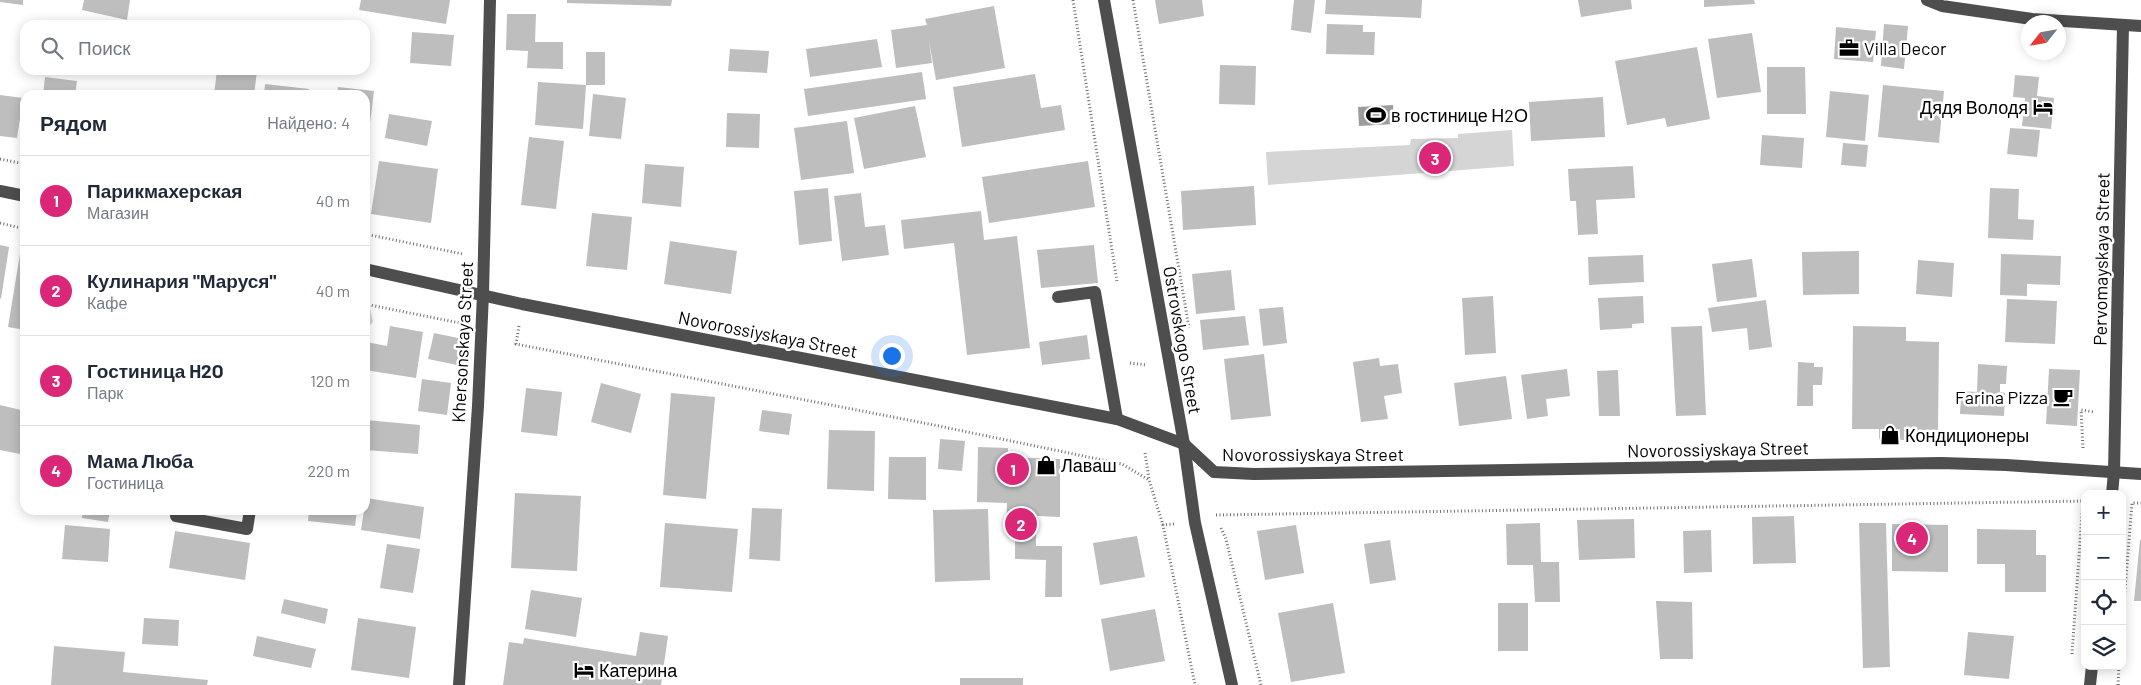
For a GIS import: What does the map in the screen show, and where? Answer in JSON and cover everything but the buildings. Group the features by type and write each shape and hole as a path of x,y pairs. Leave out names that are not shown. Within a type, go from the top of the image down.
{"street":[{"name":"Khersonskaya Street","path":"459,685 478,406 483,294 490,0"},
{"name":"Ostrovskogo Street","path":"1104,0 1184,444 1195,523 1232,685"},
{"path":"1927,0 1942,6 2032,19 2141,26"},
{"name":"Pervomayskaya Street","path":"2112,490 2123,25"},
{"path":"0,191 20,195"},
{"name":"Novorossiyskaya Street","path":"370,270 522,304 1117,419 1184,444 1214,472 1254,474 1941,463 2141,474"},
{"path":"1058,297 1095,292 1117,419"},
{"path":"176,516 247,529 249,515"},
{"path":"2090,685 2092,670"}],"path":[{"path":"1074,0 1118,284"},
{"path":"1134,0 1189,329"},
{"path":"0,159 20,163"},
{"path":"0,223 20,228"},
{"path":"522,304 516,344 929,424 1122,464 1150,480 1163,525 1195,685"},
{"path":"370,305 464,324"},
{"path":"1128,353 1130,363"},
{"path":"1214,472 1215,515 1226,539 1261,685"},
{"path":"1215,515 2081,500"},
{"path":"2122,625 2132,502 2141,503"},
{"path":"1163,525 1195,523"},
{"path":"2072,656 2081,535"},
{"path":"2118,685 2119,670"}],"shaded area":[{"name":"в гостинице Н2О","path":"1393,105 1394,124 1359,126 1358,107"},
{"path":"1512,130 1514,166 1268,185 1266,152 1410,145 1411,139 1458,138 1458,134"},
{"path":"370,309 373,322 370,325"}],"place":[{"name":"Villa Decor","path":"1849,48"},
{"name":"Дядя Володя","path":"2043,107"},
{"name":"в гостинице Н2О","path":"1376,115"},
{"name":"Гостиница H2O","path":"1435,158"},
{"name":"Farina Pizza","path":"2063,397"},
{"name":"Кондиционеры","path":"1890,435"},
{"name":"Лаваш","path":"1046,465"},
{"name":"Парикмахерская","path":"1013,469"},
{"name":"Кулинария \"Маруся\"","path":"1021,524"},
{"name":"Мама Люба","path":"1912,538"},
{"name":"Катерина","path":"584,670"}]}
